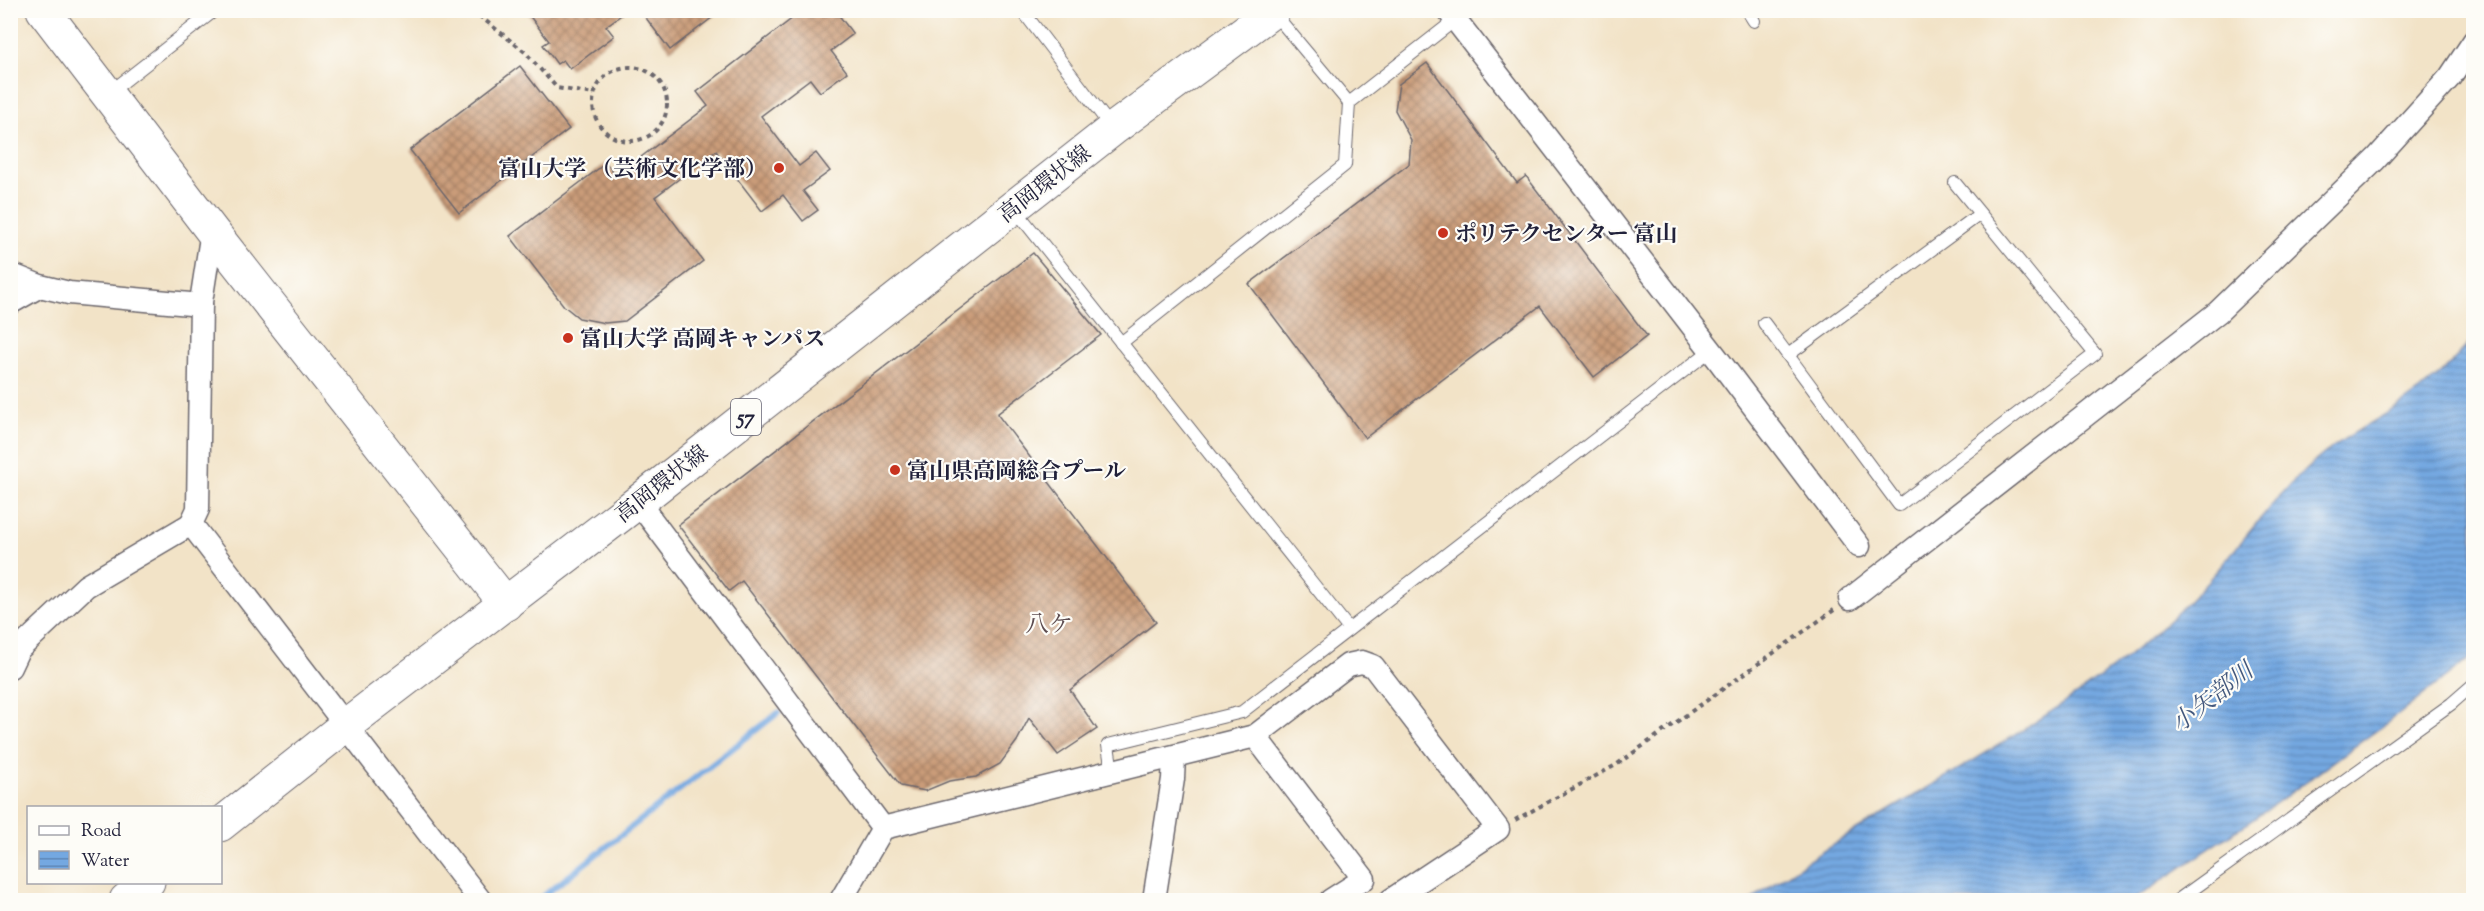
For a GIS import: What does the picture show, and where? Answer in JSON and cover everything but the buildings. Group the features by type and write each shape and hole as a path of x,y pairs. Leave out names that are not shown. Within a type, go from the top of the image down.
{"main road":[{"path":"43,10 212,231 506,604"},
{"name":"高岡環状線","path":"222,823 345,726 638,502 1113,129 1273,11"},
{"path":"126,900 146,884"}],"street":[{"path":"1452,15 1859,546"},
{"path":"1850,599 2218,312 2376,159 2450,77 2474,41"},
{"path":"10,668 18,650 86,586 190,524 198,509 201,305 212,231"},
{"path":"10,274 40,286 69,293 201,305"},
{"path":"10,303 40,286"},
{"path":"638,502 883,828"},
{"path":"190,524 480,900"},
{"path":"841,900 883,828 1255,736 1348,664 1362,662 1373,666 1498,829 1391,900"},
{"path":"1255,736 1364,879 1331,900"},
{"path":"1154,900 1173,779 1174,757"}],"lane":[{"path":"108,94 215,10"},
{"path":"1022,10 1113,129"},
{"path":"1121,343 1345,165 1349,103 1273,11"},
{"path":"1349,103 1452,15"},
{"path":"1764,323 1899,505 2095,354 1955,183"},
{"path":"1013,207 1349,629"},
{"path":"1788,355 1980,214"},
{"path":"1112,772 1108,745 1242,712 1711,350"},
{"path":"2178,900 2451,704 2474,684"}],"path":[{"path":"472,10 525,52 556,88 594,94"},
{"path":"631,67 644,70 654,76 662,86 666,98 666,110 655,131 645,138 634,141 621,140 610,136 595,118 592,106 594,94 599,83 608,74 631,67"},
{"path":"1498,829 1616,765 1850,599"}],"water":[{"name":"小矢部川","path":"2473,339 2473,656 2402,712 2267,810 2133,900 1751,900 1837,842 2016,734 2116,666 2193,596 2304,471 2342,440 2421,390 2445,369"}],"waterway":[{"path":"538,900 778,713"}],"place":[{"name":"富山大学 （芸術文化学部）","path":"779,168"},
{"name":"ポリテクセンター 富山","path":"1443,233"},
{"name":"富山大学 高岡キャンパス","path":"568,338"},
{"name":"富山県高岡総合プール","path":"895,470"}],"district":[{"name":"八ケ","path":"1049,624"}]}
